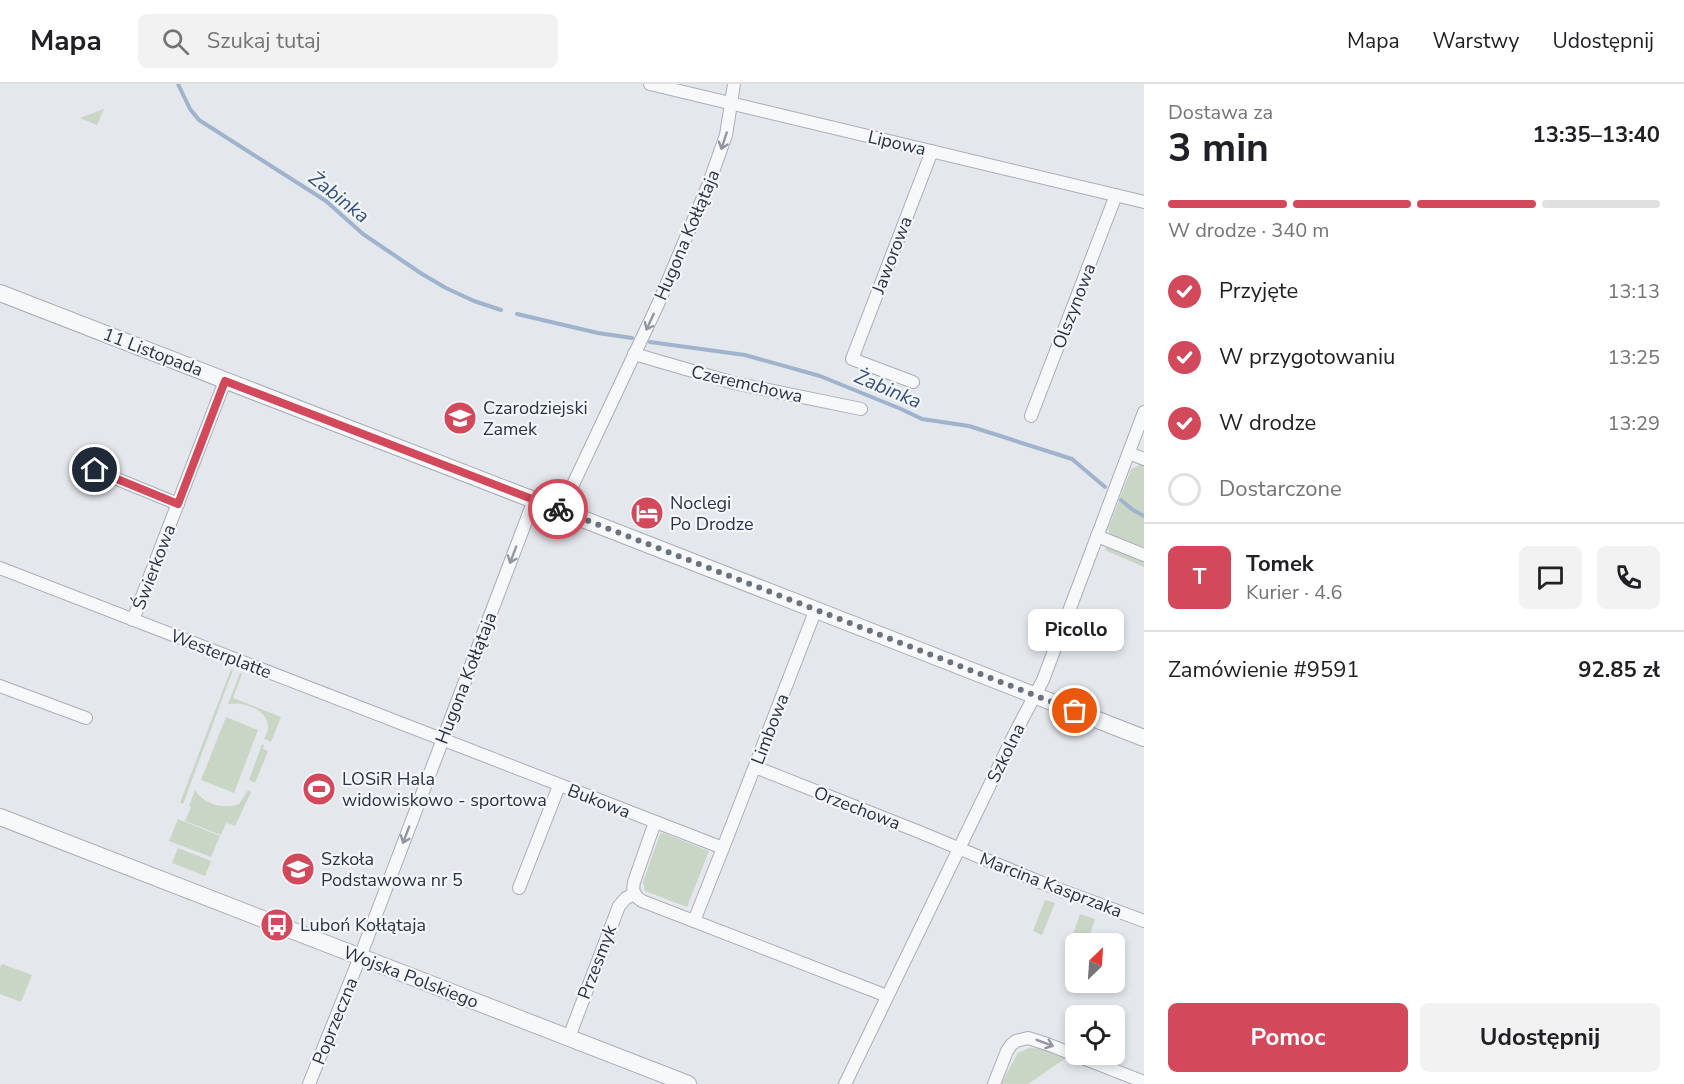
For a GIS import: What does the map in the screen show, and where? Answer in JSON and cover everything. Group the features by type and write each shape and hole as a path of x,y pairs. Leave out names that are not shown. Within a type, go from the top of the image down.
{"street":[{"name":"Lipowa","path":"650,84 1144,202"},
{"name":"Hugona Kołłątaja","path":"561,510 662,296 709,183 726,135 734,84"},
{"name":"Jaworowa","path":"913,382 852,359 932,151"},
{"name":"Olszynowa","path":"1031,416 1116,195"},
{"name":"11 Listopada","path":"0,293 1144,738"},
{"name":"Czeremchowa","path":"634,354 734,383 861,409"},
{"name":"Świerkowa","path":"133,620 225,381"},
{"name":"Szkolna","path":"845,1084 1043,680 1144,412"},
{"path":"1129,453 1144,459"},
{"path":"95,470 178,504"},
{"name":"Hugona Kołłątaja","path":"360,957 534,500"},
{"path":"1096,536 1144,555"},
{"name":"Westerplatte","path":"0,568 442,740"},
{"name":"Limbowa","path":"723,848 816,609"},
{"path":"0,686 86,718"},
{"name":"Bukowa","path":"442,740 723,848"},
{"name":"Orzechowa","path":"755,767 959,849"},
{"path":"519,888 559,786"},
{"name":"Wojska Polskiego","path":"0,817 688,1084"},
{"path":"655,822 633,888 634,894 642,901 887,996"},
{"path":"694,921 723,848"},
{"name":"Marcina Kasprzaka","path":"959,849 1144,921"},
{"name":"Przesmyk","path":"568,1037 619,906 626,898 634,894"},
{"name":"Poprzeczna","path":"309,1084 360,957"},
{"path":"994,1084 1007,1051 1016,1041 1028,1038 1144,1082"}],"green space":[{"path":"104,109 97,125 80,118"},
{"path":"1139,463 1144,465 1144,550 1111,537 1108,529 1131,469"},
{"path":"1108,546 1144,560 1144,567 1105,550"},
{"path":"231,669 233,670 183,804 180,803"},
{"path":"240,673 242,674 233,698 281,717 271,742 264,739 268,727 263,715 246,705 228,704"},
{"path":"226,717 258,730 234,793 201,780"},
{"path":"262,744 263,749 268,751 255,783 249,780"},
{"path":"195,790 203,799 220,806 239,804 248,790 251,792 235,826 226,823 221,835 185,821"},
{"path":"178,819 220,836 211,857 169,841"},
{"path":"663,833 709,851 687,907 645,891 643,882 660,834"},
{"path":"178,848 211,861 205,876 172,863"},
{"path":"1045,900 1055,903 1042,935 1033,931"},
{"path":"1080,914 1095,919 1090,933 1073,933"},
{"path":"2,964 32,975 21,1002 0,994"},
{"path":"1029,1048 1044,1049 1065,1059 1028,1084 1001,1084 1018,1053"}],"waterway":[{"name":"Żabinka","path":"178,84 190,109 199,120 326,201 363,234 422,274 474,301 501,310"},
{"name":"Żabinka","path":"517,314 598,333 632,338"},
{"name":"Żabinka","path":"650,342 745,355 820,376 922,419 969,426 1072,459 1105,487"},
{"name":"Żabinka","path":"1121,500 1144,516"}],"way so far":[{"path":"558,509 1075,711"}],"place":[{"name":"Czarodziejski Zamek","path":"460,418"},
{"name":"Noclegi Po Drodze","path":"647,513"},
{"name":"Picollo","path":"1075,711"},
{"name":"LOSiR Hala widowiskowo - sportowa","path":"319,789"},
{"name":"Szkoła Podstawowa nr 5","path":"298,869"},
{"name":"Luboń Kołłątaja","path":"277,925"}],"route":[{"path":"95,470 178,504 225,381 558,509"}]}
